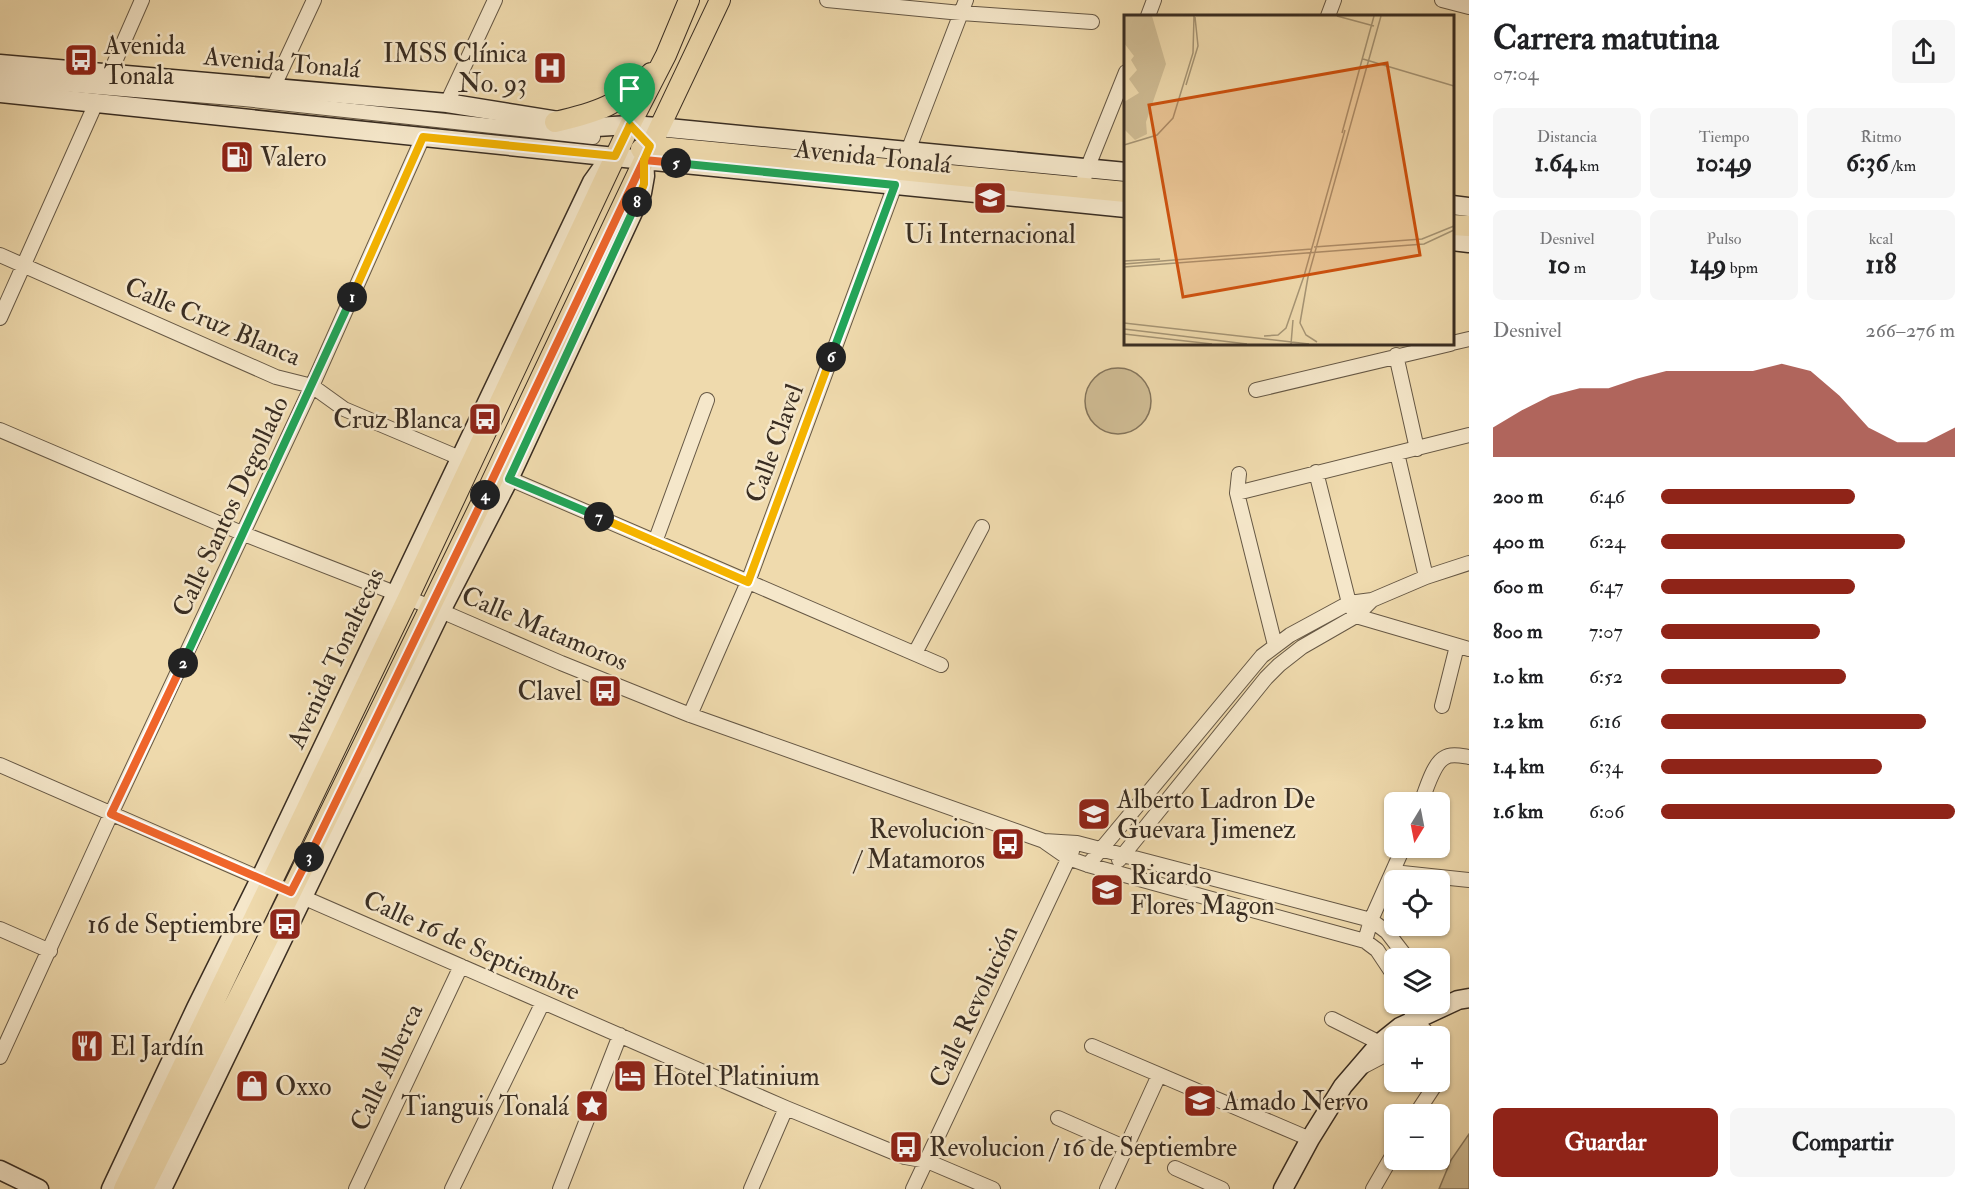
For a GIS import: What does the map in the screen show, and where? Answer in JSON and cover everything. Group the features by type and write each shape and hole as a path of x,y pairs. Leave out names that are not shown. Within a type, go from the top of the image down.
{"main road":[{"name":"Avenida Tonaltecas","path":"124,1189 266,881 466,460 666,55 689,0"},
{"path":"143,1189 297,894 502,476 658,128 720,0"},
{"path":"555,122 592,113 617,102 642,82 666,55"},
{"path":"630,125 647,153"},
{"name":"Avenida Tonalá","path":"615,156 647,153 1082,186 1124,192"},
{"path":"1454,225 1469,226"}],"street":[{"path":"110,73 142,0"},
{"path":"273,88 314,0"},
{"path":"447,103 495,0"},
{"path":"827,0 963,6 1092,22"},
{"path":"1148,15 1154,0"},
{"path":"1328,15 1334,0"},
{"path":"1442,0 1469,7"},
{"path":"908,151 963,6"},
{"name":"Avenida Tonalá","path":"0,64 447,103 596,127 630,125 908,151 1082,186 1124,207"},
{"path":"1082,186 1124,75"},
{"path":"0,79 244,99 593,138"},
{"name":"Avenida Tonalá","path":"0,93 615,156"},
{"path":"0,318 96,103"},
{"name":"Calle Santos Degollado","path":"0,1057 111,814 244,534 423,137"},
{"name":"Avenida Tonalá","path":"647,153 895,185 1082,186 1124,172"},
{"name":"Calle Clavel","path":"690,715 748,582 895,185"},
{"path":"1454,205 1469,207"},
{"path":"1454,241 1469,243"},
{"name":"Calle Cruz Blanca","path":"0,255 276,377 312,386 344,409 466,460"},
{"path":"1454,342 1469,339"},
{"path":"1256,390 1442,345"},
{"path":"1396,355 1417,449"},
{"path":"655,542 707,400"},
{"name":"Calle Matamoros","path":"0,430 244,534 436,609 690,715 1044,841 1068,858 1088,865 1365,942 1377,950 1384,960"},
{"path":"1237,493 1469,435"},
{"path":"1397,453 1426,577"},
{"path":"1316,472 1349,603 1356,616 1463,647 1442,706"},
{"path":"1239,474 1237,493 1275,645"},
{"path":"502,476 941,665"},
{"path":"915,653 982,527"},
{"path":"1088,865 1262,656 1275,645 1349,603 1372,600 1469,562"},
{"path":"1111,871 1266,678 1302,647 1356,616 1372,600"},
{"path":"1425,792 1436,767 1444,757 1455,755 1469,757"},
{"name":"Calle 16 de Septiembre","path":"0,765 786,1108 905,1157 927,1161 993,1189"},
{"name":"Calle Matamoros","path":"1044,841 1077,843 1371,920 1387,932 1399,948"},
{"name":"Calle Revolución","path":"914,1189 1077,843"},
{"path":"1450,878 1469,880"},
{"name":"Avenida Tonaltecas","path":"111,1189 196,1008 266,881"},
{"path":"1365,942 1371,920 1384,892"},
{"path":"162,1189 297,894"},
{"path":"0,929 50,951"},
{"name":"Calle Alberca","path":"356,1189 461,966"},
{"path":"1450,1002 1469,998"},
{"path":"452,1189 543,1002"},
{"path":"1283,1189 1310,1139 1343,1086 1380,1043 1415,1014"},
{"path":"1332,1019 1380,1043"},
{"path":"561,1189 620,1035"},
{"path":"1092,1046 1310,1139"},
{"path":"1343,1086 1360,1068 1384,1056"},
{"path":"1107,1189 1159,1075"},
{"path":"751,1189 786,1108"},
{"path":"1058,1118 1126,1148"},
{"path":"1176,1168 1222,1189"},
{"path":"0,1170 39,1189"},
{"path":"1373,1189 1384,1170"}],"shaded area":[{"path":"1112,368 1124,368 1136,373 1146,383 1151,401 1149,414 1136,429 1124,434 1112,434 1100,429 1090,419 1085,407 1085,395 1090,383 1100,373"},
{"path":"1469,1134 1469,1189 1439,1189 1447,1170 1450,1170 1451,1160"}],"place":[{"name":"Avenida Tonala","path":"81,60"},
{"name":"IMSS Clínica No. 93","path":"550,68"},
{"name":"Valero","path":"237,157"},
{"name":"Ui Internacional","path":"990,198"},
{"name":"Cruz Blanca","path":"485,419"},
{"name":"Clavel","path":"605,691"},
{"name":"Alberto Ladron De Guevara Jimenez","path":"1094,814"},
{"name":"Revolucion / Matamoros","path":"1008,844"},
{"name":"Ricardo Flores Magon","path":"1107,890"},
{"name":"16 de Septiembre","path":"285,924"},
{"name":"El Jardín","path":"87,1046"},
{"name":"Hotel Platinium","path":"630,1076"},
{"name":"Oxxo","path":"252,1086"},
{"name":"Amado Nervo","path":"1200,1101"},
{"name":"Tianguis Tonalá","path":"592,1106"},
{"name":"Revolucion / 16 de Septiembre","path":"906,1147"}],"route":[{"path":"630,125 615,156 423,137 244,534 111,814 291,892 496,473 644,160 895,185 748,582 509,479 642,193 645,176 644,160 650,146 630,125"}]}
